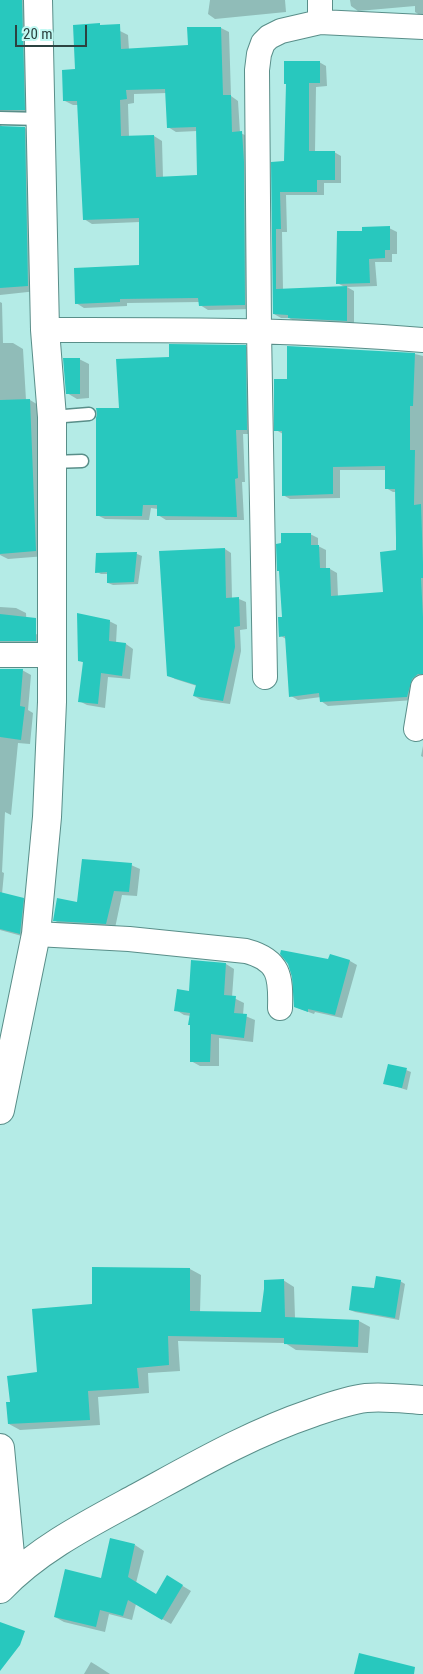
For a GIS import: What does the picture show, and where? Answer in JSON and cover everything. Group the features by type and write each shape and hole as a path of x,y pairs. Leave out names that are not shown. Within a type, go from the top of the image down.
{"street":[{"path":"0,1110 36,934 47,817 52,655 52,417 45,330 38,0"},
{"path":"265,677 259,330 258,54 262,43 269,37 320,11 423,27"},
{"path":"45,330 259,330 423,340"},
{"path":"0,655 52,655"},
{"path":"416,729 423,687"},
{"path":"36,934 145,940 246,951 256,954 266,959 276,969 279,977 280,1008"},
{"path":"6,1582 49,1549 86,1526 238,1443 280,1424 326,1408 367,1398 423,1400"},
{"path":"0,1448 6,1582"}],"lane":[{"path":"0,118 41,119"},
{"path":"52,417 89,414"},
{"path":"52,462 82,461"}],"building":[{"path":"0,0 22,0 25,110 0,110"},
{"path":"120,24 121,49 188,45 187,27 221,27 223,95 231,95 232,132 242,131 245,305 199,306 198,298 120,299 120,302 75,304 74,268 139,265 139,218 83,220 77,101 63,101 62,70 75,69 73,25","holes":["165,89 167,128 196,127 197,175 156,177 154,135 121,136 120,100 127,99 126,90"]},
{"path":"284,61 320,61 320,83 309,83 309,151 335,151 335,180 317,180 317,192 280,192 281,229 276,229 276,289 347,286 347,321 288,318 288,315 273,314 271,162 284,161 286,84 284,84"},
{"path":"0,126 25,127 28,286 0,288"},
{"path":"390,226 390,250 385,250 385,258 369,259 370,283 336,284 337,231 362,231 362,227"},
{"path":"169,344 246,345 247,430 236,430 238,478 235,479 237,517 157,516 157,505 143,505 142,516 96,516 96,408 119,408 116,359 169,357"},
{"path":"287,346 415,353 413,406 410,406 410,450 415,450 414,505 421,504 423,674 418,674 412,679 407,697 320,702 319,693 289,697 285,636 279,637 278,617 282,617 276,544 281,543 281,533 311,533 311,545 319,545 320,568 330,568 331,596 383,592 380,552 396,550 396,538 395,489 385,489 385,466 333,467 333,494 282,496 282,431 274,431 274,379 287,379"},
{"path":"63,358 80,358 80,394 66,394"},
{"path":"30,399 36,551 0,554 0,400"},
{"path":"225,548 226,598 239,597 240,626 234,627 235,647 223,701 193,696 196,685 167,676 159,551"},
{"path":"137,552 134,582 107,583 107,572 95,573 96,553"},
{"path":"77,613 110,620 109,641 126,643 122,676 101,673 98,704 78,702 83,662 78,661"},
{"path":"0,614 36,618 36,641 0,641"},
{"path":"0,669 23,669 20,706 25,707 21,740 0,737"},
{"path":"82,859 132,863 129,892 114,891 106,924 53,921 57,898 77,902"},
{"path":"0,892 24,898 20,934 0,929"},
{"path":"281,950 328,959 330,954 350,960 335,1015 308,1009 308,1012 294,1007 292,977 288,964 280,954"},
{"path":"191,960 226,963 224,995 236,996 234,1013 247,1014 244,1038 211,1034 210,1062 190,1062 190,1025 188,1025 190,1013 174,1011 177,989 189,991"},
{"path":"388,1064 407,1068 402,1088 383,1084"},
{"path":"92,1267 190,1268 190,1311 261,1312 264,1280 284,1279 285,1317 359,1320 358,1347 284,1344 284,1338 168,1336 169,1365 137,1368 139,1388 88,1391 90,1420 8,1424 6,1402 10,1402 7,1376 37,1372 32,1309 92,1304"},
{"path":"376,1276 401,1280 395,1318 349,1310 352,1286 374,1288"},
{"path":"110,1538 135,1544 128,1577 156,1594 167,1575 183,1585 162,1620 128,1600 123,1616 100,1610 96,1627 54,1617 65,1569 101,1578"},
{"path":"0,1622 25,1631 20,1645 0,1671"},
{"path":"359,1653 415,1667 414,1674 354,1674"}]}
